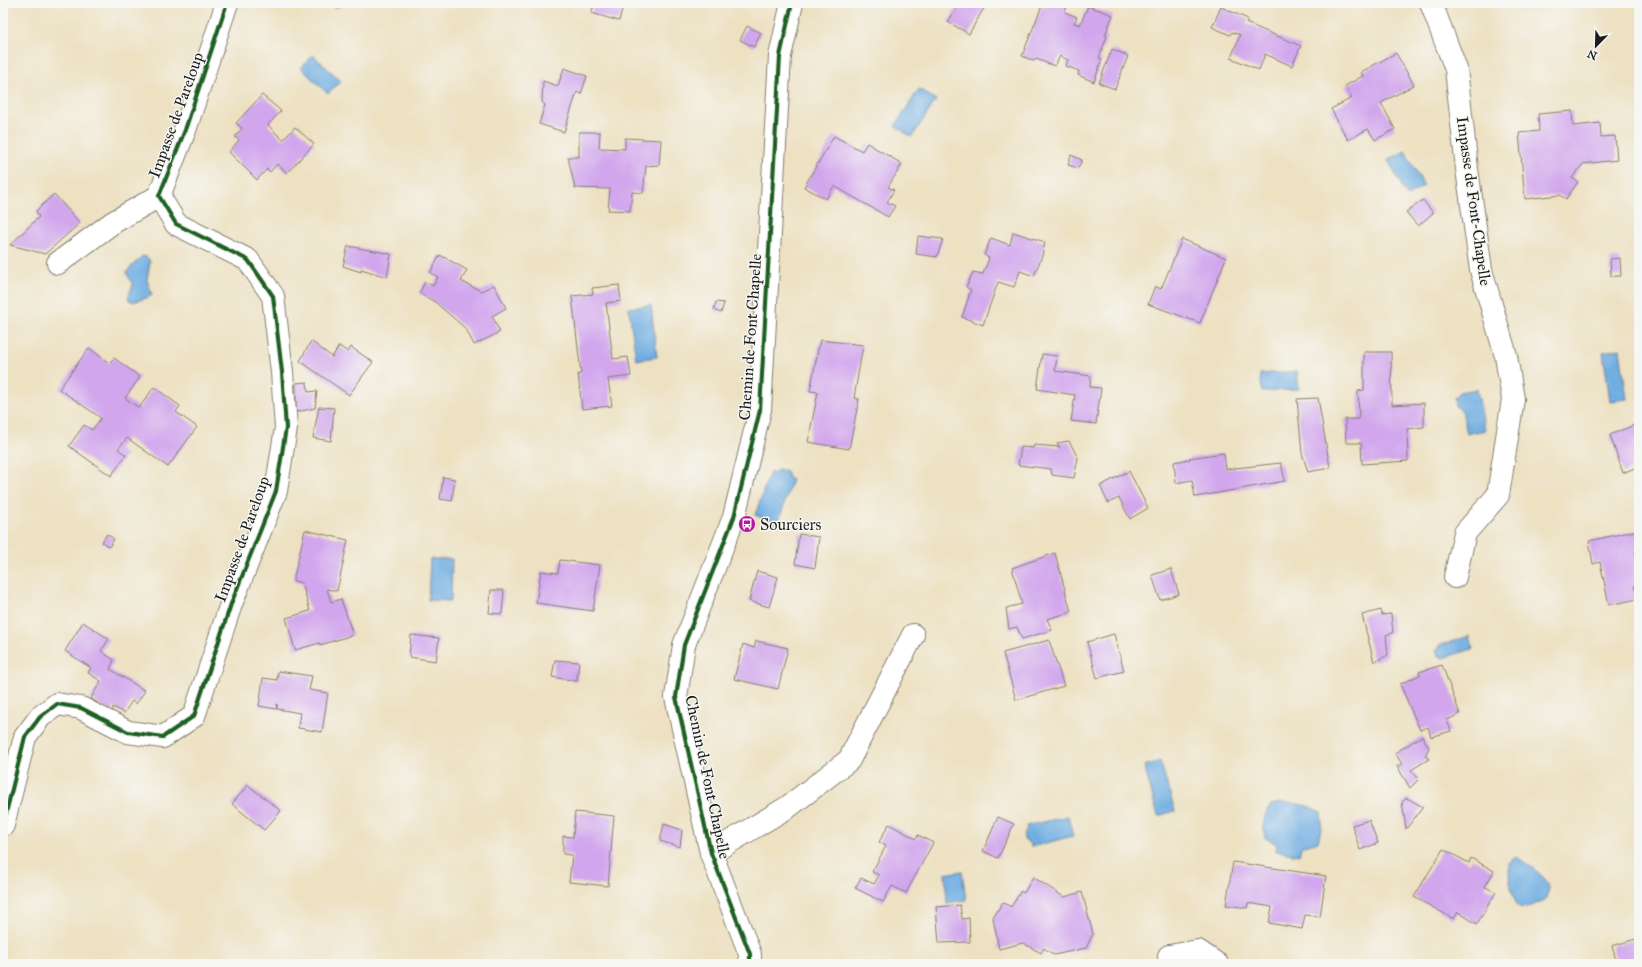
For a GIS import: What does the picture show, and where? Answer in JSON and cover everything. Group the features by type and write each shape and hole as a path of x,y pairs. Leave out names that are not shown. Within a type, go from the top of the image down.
{"street":[{"name":"Impasse de Pareloup","path":"58,263 112,223 159,196 185,130 227,3"},
{"name":"Chemin de Font Chapelle","path":"750,964 750,954 711,853 676,698 684,645 734,517 760,410 780,56 792,3"},
{"name":"Impasse de Font-Chapelle","path":"1431,3 1456,69 1467,168 1481,270 1506,356 1513,399 1498,495 1465,533 1455,577"},
{"name":"Impasse de Pareloup","path":"3,825 25,737 40,717 57,704 81,708 128,732 163,737 194,716 231,604 276,491 286,428 282,372 273,296 248,260 176,224 159,196"},
{"path":"711,853 788,807 849,760 913,636"},
{"path":"1169,956 1198,951 1217,964"}],"water":[{"path":"313,55 341,81 328,94 301,68"},
{"path":"919,89 936,100 912,137 895,126"},
{"path":"1405,151 1424,186 1407,196 1388,160"},
{"path":"142,256 147,257 150,261 147,280 152,294 149,297 134,302 129,300 128,297 133,285 127,271"},
{"path":"651,305 657,357 636,360 629,308"},
{"path":"1620,349 1627,399 1610,401 1603,352"},
{"path":"1297,371 1299,389 1262,392 1260,374"},
{"path":"1477,389 1485,430 1467,434 1462,410 1455,406 1454,398 1459,392"},
{"path":"777,470 787,471 788,478 792,480 778,523 755,515 770,472 774,474"},
{"path":"430,559 452,559 451,601 428,600"},
{"path":"1469,636 1473,649 1442,658 1441,656 1438,656 1436,650 1439,649 1438,646"},
{"path":"1160,761 1175,811 1158,816 1144,766"},
{"path":"1280,803 1302,805 1321,813 1322,825 1318,842 1310,843 1301,847 1299,855 1276,851 1277,844 1265,838 1264,824 1266,813 1271,805"},
{"path":"1068,816 1073,836 1031,847 1030,843 1025,841 1024,836 1027,830 1026,826"},
{"path":"1516,856 1536,870 1545,879 1549,888 1545,900 1527,908 1519,907 1511,886 1509,863"},
{"path":"962,871 966,900 947,903 945,874"}],"building":[{"path":"331,3 345,3 337,9"},
{"path":"595,3 624,3 619,21 591,13"},
{"path":"960,3 987,3 969,34 948,22"},
{"path":"1051,3 1058,3 1067,6 1065,12 1077,17 1074,23 1080,25 1088,6 1113,15 1105,35 1107,36 1099,58 1102,59 1094,82 1078,75 1079,71 1066,66 1068,60 1060,56 1055,66 1036,59 1034,61 1022,56 1041,8"},
{"path":"1221,7 1248,19 1246,23 1301,46 1292,66 1265,54 1259,70 1231,58 1240,35 1232,32 1230,35 1212,27"},
{"path":"747,26 761,33 754,47 740,40"},
{"path":"1112,49 1128,56 1115,89 1099,83"},
{"path":"1396,53 1414,85 1381,103 1395,129 1375,140 1368,129 1348,140 1331,109 1352,98 1345,86 1363,76 1361,72"},
{"path":"564,68 587,76 581,94 577,92 564,132 539,124 545,105 542,102 543,81 558,86"},
{"path":"262,95 281,111 268,125 283,140 295,127 314,144 287,173 277,164 270,172 267,169 257,180 229,152 239,140 235,137 242,128 236,123"},
{"path":"1572,111 1573,126 1600,123 1601,137 1615,136 1617,160 1583,164 1572,178 1578,182 1566,199 1560,195 1525,199 1519,133 1539,131 1538,114"},
{"path":"579,132 600,132 599,148 625,149 625,138 661,140 659,165 646,166 643,193 632,192 630,211 608,210 610,189 575,188 568,157 579,157"},
{"path":"834,136 862,151 867,143 902,164 888,187 894,190 887,202 895,206 888,217 834,186 826,199 804,187"},
{"path":"1071,155 1082,160 1078,168 1068,165"},
{"path":"54,194 80,223 45,254 10,245 39,217 36,211"},
{"path":"1423,200 1433,213 1418,226 1406,212"},
{"path":"1013,232 1045,242 1042,256 1034,276 1020,271 1014,287 998,282 983,325 962,317 971,290 966,287 973,272 983,274 989,258 984,255 991,238 1010,245"},
{"path":"918,236 943,239 937,257 916,254"},
{"path":"1182,239 1226,258 1200,323 1148,304 1155,286 1161,289"},
{"path":"348,246 391,254 387,277 361,269 361,272 343,266"},
{"path":"440,255 467,270 461,281 481,291 494,285 506,308 492,316 500,332 474,345 466,329 435,302 419,293 425,282 433,286 438,277 430,273"},
{"path":"1620,258 1621,276 1611,276 1610,259"},
{"path":"619,285 621,301 606,303 613,359 628,357 631,376 608,379 612,406 582,409 578,374 581,374 572,296 593,294 592,288"},
{"path":"716,302 724,303 721,313 714,310"},
{"path":"820,340 863,345 854,398 859,399 849,449 808,442 818,392 810,391"},
{"path":"311,341 332,357 339,346 348,352 351,347 373,362 349,395 300,361"},
{"path":"89,348 109,363 114,358 140,377 125,398 139,408 154,387 180,406 176,412 197,427 168,467 127,438 118,449 126,455 111,476 69,446 84,425 92,430 101,418 59,389"},
{"path":"1364,352 1391,352 1392,405 1424,403 1424,427 1407,429 1408,461 1362,464 1361,443 1346,443 1345,419 1359,419 1358,391 1364,390"},
{"path":"1042,354 1057,356 1055,371 1091,376 1090,387 1101,388 1096,424 1071,421 1075,395 1037,389"},
{"path":"307,382 308,392 317,391 315,408 296,412 296,383"},
{"path":"1318,398 1330,468 1308,472 1302,453 1297,399"},
{"path":"319,407 334,408 331,441 313,438"},
{"path":"1639,423 1639,466 1623,473 1610,435"},
{"path":"1069,441 1078,458 1074,478 1052,475 1051,469 1018,465 1021,447 1033,448 1034,445 1060,447 1057,443"},
{"path":"1224,453 1226,469 1281,463 1285,481 1195,497 1192,480 1176,483 1174,462 1190,459 1189,458"},
{"path":"1129,471 1148,508 1130,519 1119,498 1108,503 1100,486"},
{"path":"443,477 455,479 452,501 440,499"},
{"path":"305,530 348,540 337,591 327,589 331,602 341,599 353,635 320,645 320,643 295,650 286,618 310,611 302,583 293,581"},
{"path":"1638,530 1639,552 1635,552 1639,572 1639,585 1634,586 1638,599 1609,605 1600,562 1593,564 1589,541"},
{"path":"107,534 114,539 109,547 102,542"},
{"path":"799,534 819,537 815,568 795,564"},
{"path":"1055,553 1071,612 1047,619 1052,630 1022,639 1017,627 1009,629 1006,608 1022,604 1012,568"},
{"path":"560,560 600,565 593,611 536,603 541,571 558,573"},
{"path":"1171,569 1179,594 1160,600 1152,575"},
{"path":"757,571 778,577 769,607 749,601"},
{"path":"491,590 504,590 502,614 489,613"},
{"path":"1381,610 1382,615 1391,614 1393,633 1386,635 1388,655 1374,662 1362,615"},
{"path":"83,622 109,639 101,651 114,660 110,669 145,691 136,704 132,701 124,713 113,707 112,714 91,698 101,681 88,673 91,668 65,651"},
{"path":"1114,634 1124,671 1097,678 1087,642"},
{"path":"411,635 439,638 436,661 409,657"},
{"path":"1049,640 1064,686 1016,700 1003,653"},
{"path":"756,641 788,648 778,689 734,679 743,644 754,648"},
{"path":"555,660 579,662 577,681 552,677"},
{"path":"1442,665 1460,714 1447,720 1451,731 1431,737 1428,727 1420,730 1400,684 1420,675 1419,672"},
{"path":"278,671 312,676 309,690 328,693 322,732 298,728 300,713 277,709 277,704 276,709 259,706 263,678 277,680"},
{"path":"1422,736 1429,748 1425,756 1429,759 1411,770 1419,779 1410,788 1397,766 1402,764 1395,753"},
{"path":"248,785 281,811 264,830 232,804"},
{"path":"1407,798 1423,807 1406,829 1402,802"},
{"path":"575,812 614,816 608,886 569,882 572,855 563,854 563,836 573,837"},
{"path":"998,817 1014,824 998,858 983,851"},
{"path":"1369,820 1378,843 1360,850 1352,825"},
{"path":"664,824 682,830 680,847 660,841"},
{"path":"889,824 916,839 918,835 933,843 906,893 892,886 883,902 855,888 861,878 874,884 879,875 872,872 886,846 879,842"},
{"path":"1443,849 1469,863 1471,858 1494,871 1485,887 1496,892 1477,924 1458,912 1454,919 1414,897"},
{"path":"1233,862 1326,876 1320,917 1305,915 1302,929 1269,923 1272,907 1248,903 1247,908 1226,905"},
{"path":"1033,877 1064,897 1082,892 1093,934 1086,948 1054,955 1044,948 1041,953 1023,943 999,949 993,918 1003,902 1011,907 1021,891 1024,893"},
{"path":"960,905 962,919 969,918 970,942 939,943 936,907"},
{"path":"1639,938 1639,964 1617,964 1612,946"},
{"path":"1130,960 1131,964 1111,964 1111,963"}],"cycle path":[{"path":"3,825 25,737 40,717 57,704 81,708 128,732 163,737 194,716 231,604 276,491 286,428 282,372 273,296 248,260 176,224 159,196 185,130 227,3"},
{"path":"750,964 750,954 711,853 676,697 684,645 734,517 760,410 780,56 792,3"}],"place":[{"name":"Sourciers","path":"747,524"}]}
